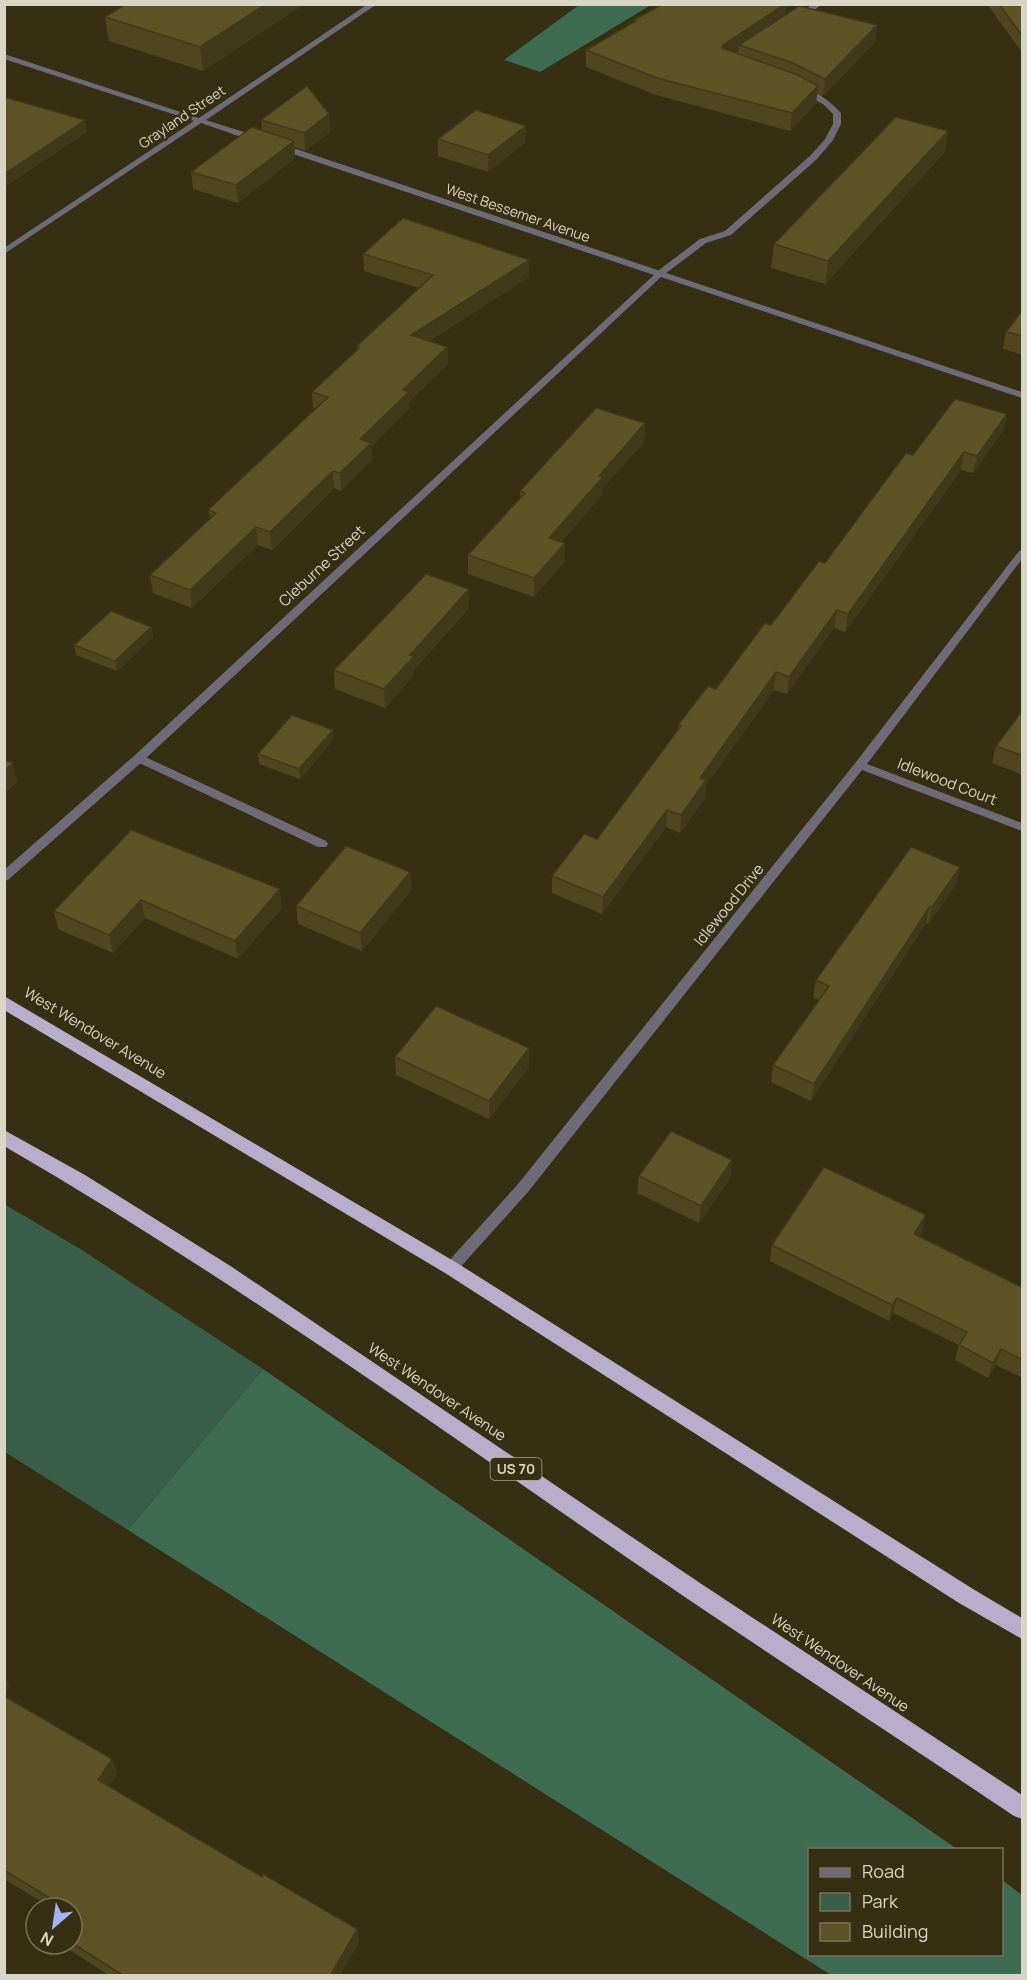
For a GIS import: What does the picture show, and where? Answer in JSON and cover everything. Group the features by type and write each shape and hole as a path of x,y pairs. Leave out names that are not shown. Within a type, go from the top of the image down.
{"highway":[{"name":"West Wendover Avenue","path":"4,1002 451,1268 966,1596 1023,1629"},
{"name":"West Wendover Avenue","path":"4,1137 47,1161 242,1284 618,1539 1023,1808"}],"street":[{"name":"Grayland Street","path":"4,252 374,4"},
{"path":"792,22 819,4"},
{"name":"West Bessemer Avenue","path":"4,56 1023,395"},
{"name":"Cleburne Street","path":"4,877 139,758 658,275 703,241 728,233 814,157 830,140 837,124 837,113 826,102 788,85"},
{"name":"Idlewood Drive","path":"451,1268 523,1188 860,765 1023,553"},
{"path":"139,758 322,844"},
{"name":"Idlewood Court","path":"860,765 1023,827"}],"green space":[{"path":"579,5 651,5 540,72 504,60"},
{"path":"4,1204 82,1250 263,1369 128,1530 5,1452"},
{"path":"263,1369 956,1848 808,1848 808,1956 1003,1956 1003,1881 1022,1895 1022,1975 831,1975 128,1530"}],"building":[{"path":"126,4 266,4 200,47 105,17"},
{"path":"663,4 785,4 723,45 722,48 798,75 818,86 792,113 657,78 586,50"},
{"path":"999,4 1023,4 1023,37"},
{"path":"799,6 877,25 825,79 793,63 739,45"},
{"path":"307,86 329,114 304,133 261,120"},
{"path":"4,97 85,120 4,174"},
{"path":"476,110 526,126 488,155 438,139"},
{"path":"896,117 948,131 828,261 774,244"},
{"path":"252,127 294,141 236,185 191,172"},
{"path":"403,218 529,260 411,335 447,347 403,390 409,392 360,439 371,443 340,473 333,471 270,532 256,527 190,590 150,575 216,513 208,510 328,397 312,392 433,275 363,254"},
{"path":"1023,310 1023,336 1006,332"},
{"path":"955,399 1007,414 977,456 964,452 848,614 837,610 789,677 776,672 700,778 706,780 681,815 667,810 603,897 552,876 584,834 597,839 708,686 716,689 765,623 771,625 819,561 825,563 906,453 913,455"},
{"path":"596,408 645,423 599,476 603,477 549,538 565,543 534,578 468,555 525,493 520,491"},
{"path":"426,574 469,589 410,655 414,656 384,689 334,670 365,638"},
{"path":"111,611 151,627 115,661 74,645"},
{"path":"1023,710 1023,756 996,746"},
{"path":"292,715 333,730 299,769 258,754"},
{"path":"4,760 13,763 4,771"},
{"path":"131,830 280,889 235,941 141,900 109,935 54,911"},
{"path":"346,846 410,872 360,933 296,906"},
{"path":"911,847 960,867 932,907 930,906 814,1084 773,1065 829,986 816,980"},
{"path":"436,1006 529,1048 489,1101 395,1057"},
{"path":"671,1131 732,1160 701,1206 639,1176"},
{"path":"824,1167 926,1215 914,1234 1023,1288 1023,1360 1001,1349 993,1363 959,1345 967,1332 897,1298 892,1305 772,1245"},
{"path":"4,1696 112,1759 98,1780 262,1877 263,1874 357,1929 330,1976 124,1976 84,1951 84,1896 47,1896 4,1870"}]}
